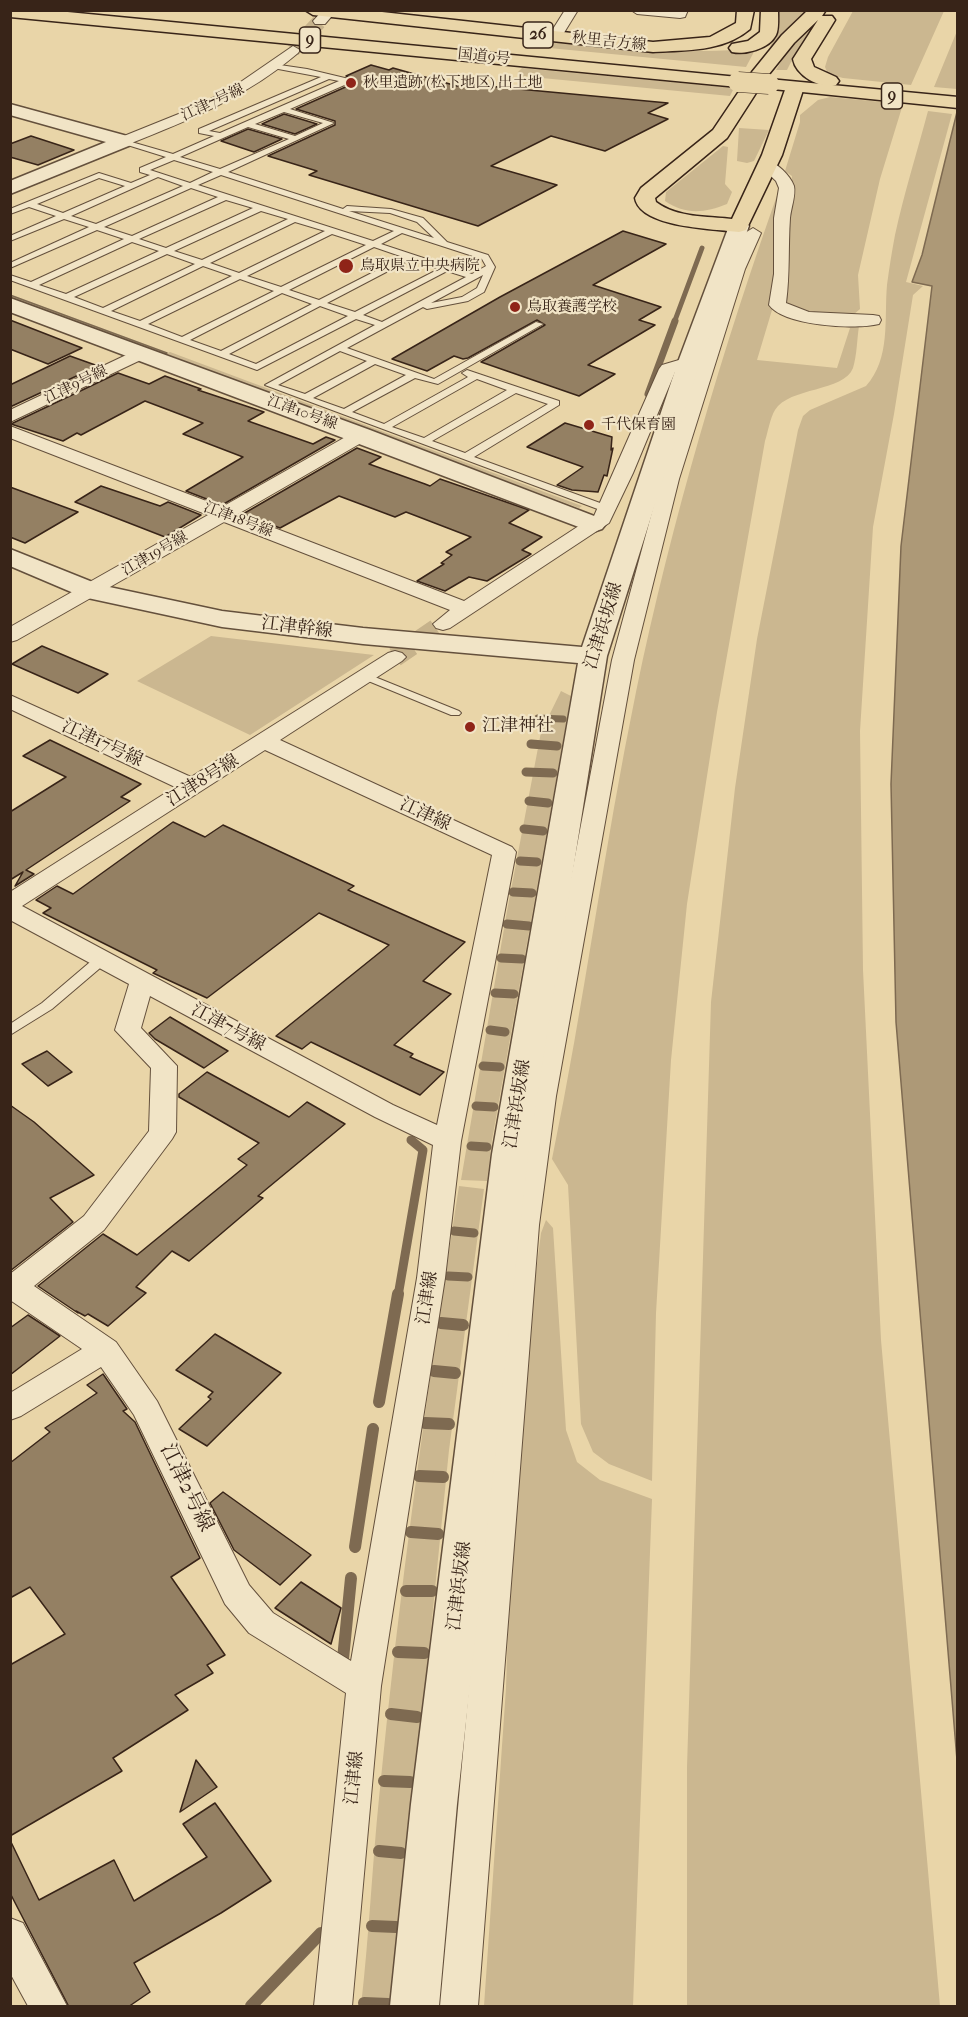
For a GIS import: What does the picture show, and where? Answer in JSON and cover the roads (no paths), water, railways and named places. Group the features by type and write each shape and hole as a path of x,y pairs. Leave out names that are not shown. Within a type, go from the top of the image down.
{"main road":[{"name":"国道9号","path":"86,10 635,62 957,103"},
{"name":"9","path":"165,10 635,62"},
{"name":"秋里吉方線","path":"327,13 653,47 700,43 727,36 744,25 746,10"},
{"path":"756,78 763,39 759,10"},
{"path":"763,39 768,34 771,10"},
{"path":"795,87 746,229 666,215 649,207 645,198 651,189 720,134 756,78 788,39 818,10"},
{"path":"828,86 809,72 802,64 802,59 831,10"},
{"name":"国道9号","path":"10,12 610,69 756,78 795,87 828,86 957,94"},
{"name":"9","path":"10,22 309,48 610,69"},
{"name":"26","path":"653,47 685,50 734,48 754,45 763,39"}],"street":[{"path":"327,13 557,33 572,10"},
{"path":"637,10 680,14 682,10"},
{"name":"江津7号線","path":"124,141 228,97 259,79 293,50"},
{"path":"10,109 124,141"},
{"path":"10,188 124,141"},
{"path":"767,165 783,179 787,188 782,218 782,274 777,304 784,311 800,315 873,320"},
{"path":"459,2007 525,1225 543,1096 623,660 670,479 737,269 746,229"},
{"name":"江津浜坂線","path":"414,2007 434,1804 510,1154 593,656 689,362 746,229"},
{"name":"江津10号線","path":"10,304 362,435 600,517"},
{"name":"江津9号線","path":"10,417 141,353"},
{"path":"443,624 600,517 668,369 689,362"},
{"name":"江津18号線","path":"10,431 465,609"},
{"name":"江津19号線","path":"10,636 362,435"},
{"name":"江津幹線","path":"10,557 92,591 222,619 363,636 593,656"},
{"name":"江津8号線","path":"10,903 266,742 395,657"},
{"name":"江津17号線","path":"10,701 193,788"},
{"name":"江津線","path":"266,742 504,852 447,1141 432,1278 364,1686 333,2007"},
{"name":"江津7号線","path":"10,910 384,1112 447,1141"},
{"path":"12,1287 94,1223 162,1132 164,1066 128,1030 142,981"},
{"name":"江津2号線","path":"12,1287 105,1350 146,1409 237,1594 261,1623 364,1686"},
{"path":"10,1408 105,1350"},
{"path":"10,1935 48,2007"}],"lane":[{"path":"276,66 346,81 143,170 474,277"},
{"path":"220,136 202,131 329,76"},
{"path":"247,124 292,140 330,123 283,109"},
{"path":"10,266 260,154 273,154 290,146 292,140"},
{"path":"124,141 484,257 491,267"},
{"path":"10,212 99,175 132,186"},
{"path":"10,239 157,175"},
{"path":"31,285 225,197"},
{"path":"29,204 383,325"},
{"path":"327,207 391,211 420,220 446,245"},
{"path":"67,297 260,208"},
{"path":"103,311 296,219"},
{"path":"141,324 333,231"},
{"path":"182,340 400,231"},
{"path":"220,354 411,256"},
{"path":"491,267 270,385 466,457 600,517"},
{"path":"415,308 465,299 473,295 481,290 491,267"},
{"path":"10,277 257,367 447,268"},
{"path":"339,348 435,382 539,324"},
{"path":"305,398 374,361"},
{"path":"458,370 556,404 466,457"},
{"path":"345,412 413,375"},
{"path":"385,427 476,376"},
{"path":"424,442 515,389"},
{"path":"365,676 455,713"},
{"path":"10,1031 47,1006 101,960"}],"waterway":[{"path":"674,323 702,248"},
{"path":"648,394 675,321"},
{"path":"538,718 563,719"},
{"path":"531,744 557,746"},
{"path":"526,772 553,773"},
{"path":"529,801 548,803"},
{"path":"524,829 543,831"},
{"path":"520,861 537,862"},
{"path":"513,892 532,893"},
{"path":"507,924 529,926"},
{"path":"501,958 522,959"},
{"path":"495,993 514,994"},
{"path":"490,1030 505,1032"},
{"path":"483,1066 500,1067"},
{"path":"476,1106 494,1107"},
{"path":"398,1296 423,1150 411,1140"},
{"path":"471,1146 487,1147"},
{"path":"454,1231 474,1233"},
{"path":"448,1276 468,1277"},
{"path":"379,1402 398,1294"},
{"path":"441,1323 463,1325"},
{"path":"434,1371 455,1373"},
{"path":"425,1423 449,1424"},
{"path":"355,1547 373,1429"},
{"path":"419,1476 443,1477"},
{"path":"411,1532 438,1534"},
{"path":"343,1659 351,1578"},
{"path":"406,1591 432,1591"},
{"path":"398,1652 424,1653"},
{"path":"391,1714 417,1717"},
{"path":"384,1781 410,1782"},
{"path":"379,1851 401,1853"},
{"path":"372,1926 396,1927"},
{"path":"251,2006 321,1933"},
{"path":"364,2003 388,2004"}],"tunnel":[{"path":"293,50 320,21"},
{"path":"395,657 443,624"}],"place":[{"name":"秋里遺跡 (松下地区) 出土地","path":"351,83"},
{"name":"鳥取県立中央病院","path":"346,266"},
{"name":"鳥取養護学校","path":"515,307"},
{"name":"千代保育園","path":"589,425"},
{"name":"江津神社","path":"470,727"}]}
